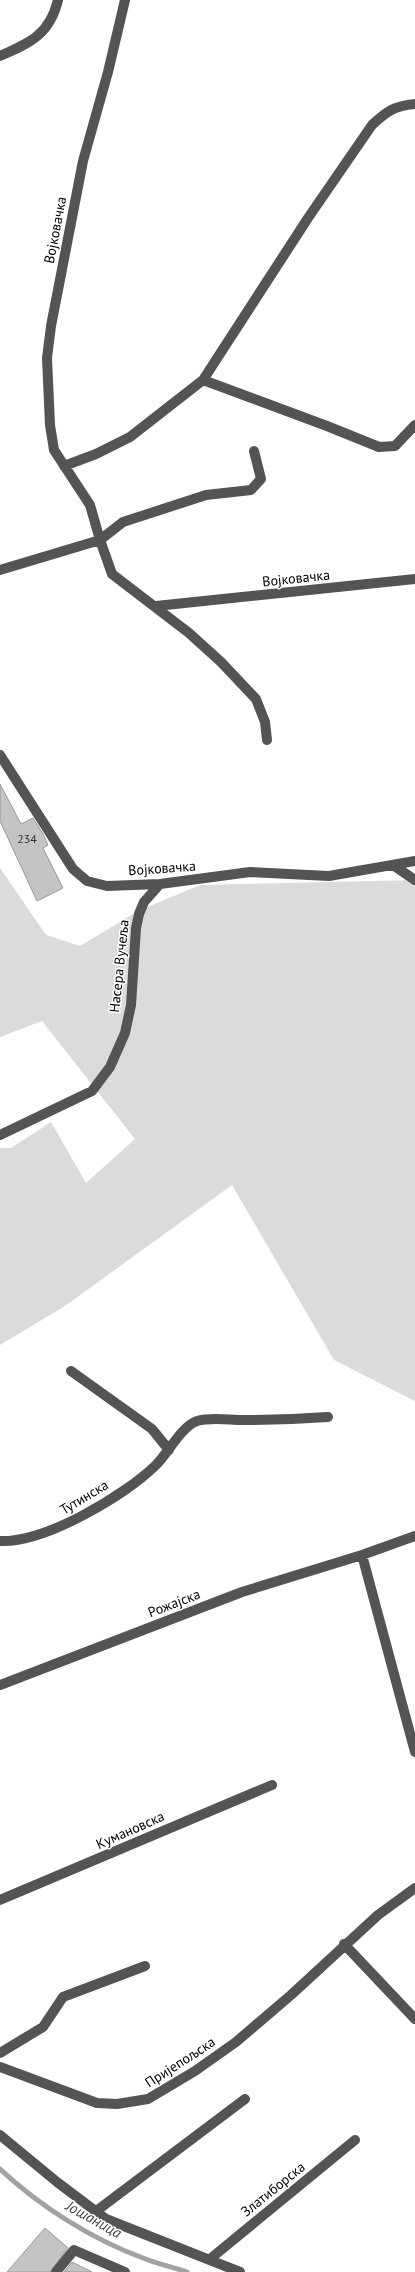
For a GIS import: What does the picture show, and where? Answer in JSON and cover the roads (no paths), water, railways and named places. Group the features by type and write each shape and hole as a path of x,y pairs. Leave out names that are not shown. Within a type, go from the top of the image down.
{"street":[{"path":"0,56 30,41 44,31 53,19 58,0"},
{"name":"Војковачка","path":"125,0 108,72 83,161 51,326 47,358 50,425 54,450 90,505 112,574 143,599 156,606 221,662 256,699 265,722 267,740"},
{"path":"64,466 96,454 130,437 203,380 372,125 385,113 398,106 415,104"},
{"path":"203,380 379,447 395,446 415,425"},
{"path":"0,570 100,540 123,522 206,495 251,490 261,479 254,451"},
{"name":"Војковачка","path":"156,606 415,579"},
{"name":"Војковачка","path":"0,754 74,869 86,881 107,886 160,884 250,872 329,876 415,860"},
{"path":"393,865 415,880"},
{"name":"Насера Вучеља","path":"0,1135 92,1091 110,1067 125,1033 131,1005 136,928 139,914 144,902 160,884"},
{"path":"71,1371 152,1429 169,1450"},
{"name":"Тутинска","path":"0,1541 30,1538 45,1533 84,1514 155,1466 186,1428 198,1420 266,1420 328,1417"},
{"name":"Рожајска","path":"0,1685 242,1592 362,1555 415,1536"},
{"path":"362,1555 415,1752"},
{"name":"Кумановска","path":"0,1900 272,1785"},
{"name":"Пријепољска","path":"0,2067 97,2103 117,2104 148,2100 163,2092 236,2042 290,1995 344,1944 378,1915 415,1888"},
{"path":"344,1944 415,2019"},
{"path":"0,2053 43,2027 63,1997 146,1966"},
{"path":"95,2212 245,2099"},
{"path":"0,2135 95,2212 122,2226 210,2259 240,2272"},
{"name":"Златиборска","path":"210,2259 355,2140"},
{"path":"56,2272 74,2250 122,2271"}],"waterway":[{"name":"Јошаница","path":"0,2169 32,2196 85,2231 124,2250 154,2262 187,2272"}]}
